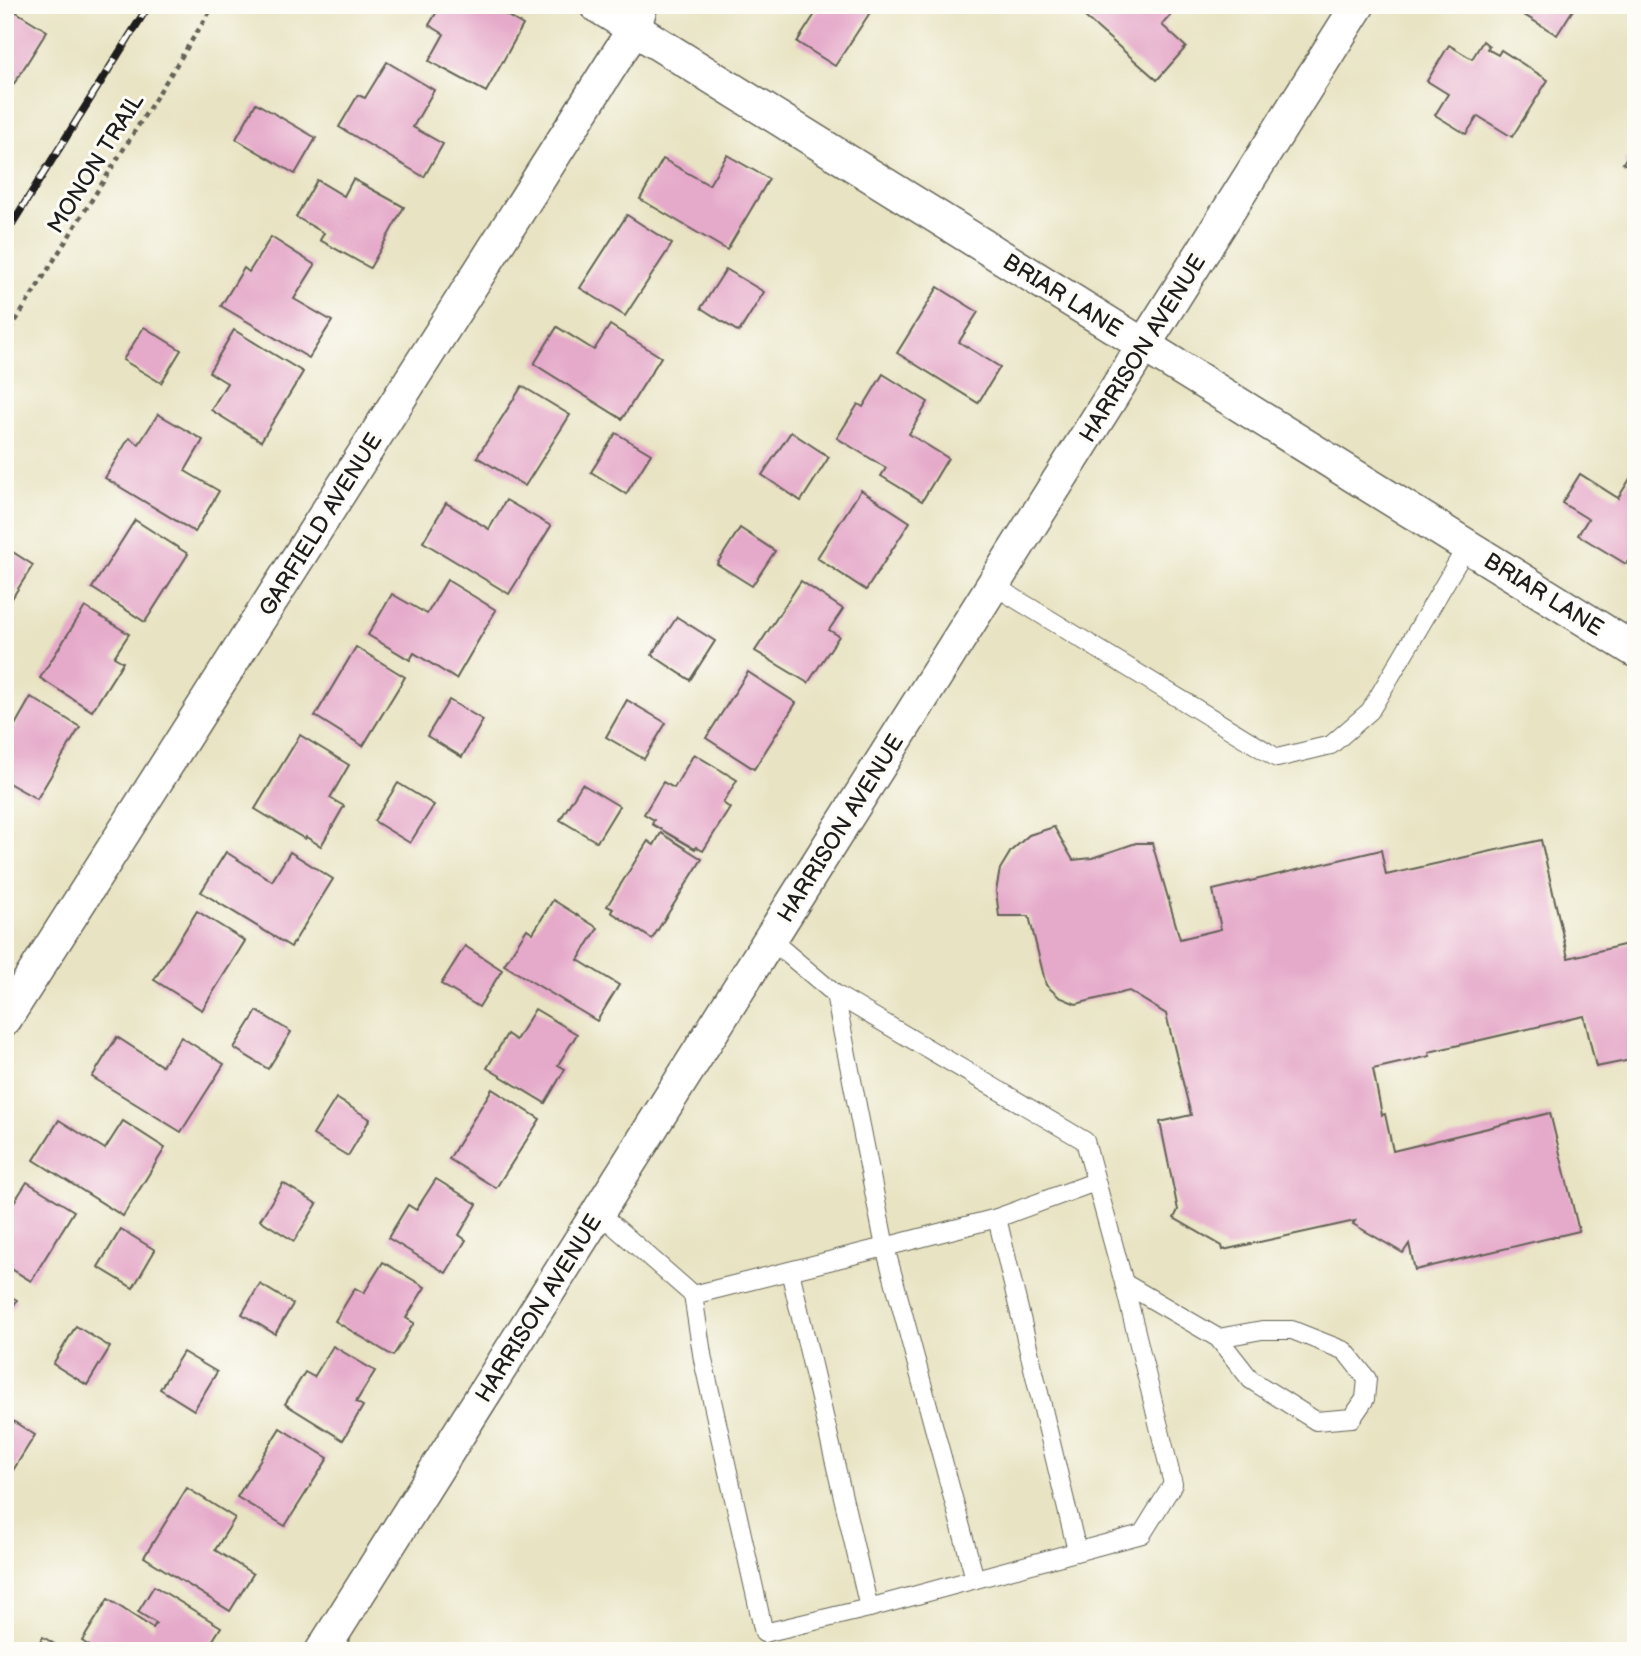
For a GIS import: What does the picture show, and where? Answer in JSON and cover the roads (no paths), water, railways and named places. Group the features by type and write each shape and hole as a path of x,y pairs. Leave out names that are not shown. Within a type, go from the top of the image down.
{"street":[{"name":"BRIAR LANE","path":"596,5 638,17 1144,345 1636,651"},
{"name":"HARRISON AVENUE","path":"322,1651 1358,5"},
{"name":"GARFIELD AVENUE","path":"5,1019 638,17"}],"lane":[{"path":"993,585 1277,758 1331,745 1370,710 1467,546"},
{"path":"598,1212 693,1295 703,1360 764,1633 869,1608 1142,1534 1173,1484 1124,1283 1085,1141 835,994 770,939"},
{"path":"835,994 886,1247 975,1579"},
{"path":"693,1295 997,1219 1095,1182"},
{"path":"997,1219 1077,1551"},
{"path":"790,1271 869,1608"},
{"path":"1124,1283 1218,1338 1251,1380 1316,1421 1352,1418 1365,1399 1367,1379 1345,1351 1292,1330 1262,1330 1218,1338"}],"railway":[{"path":"5,235 149,5"}]}
